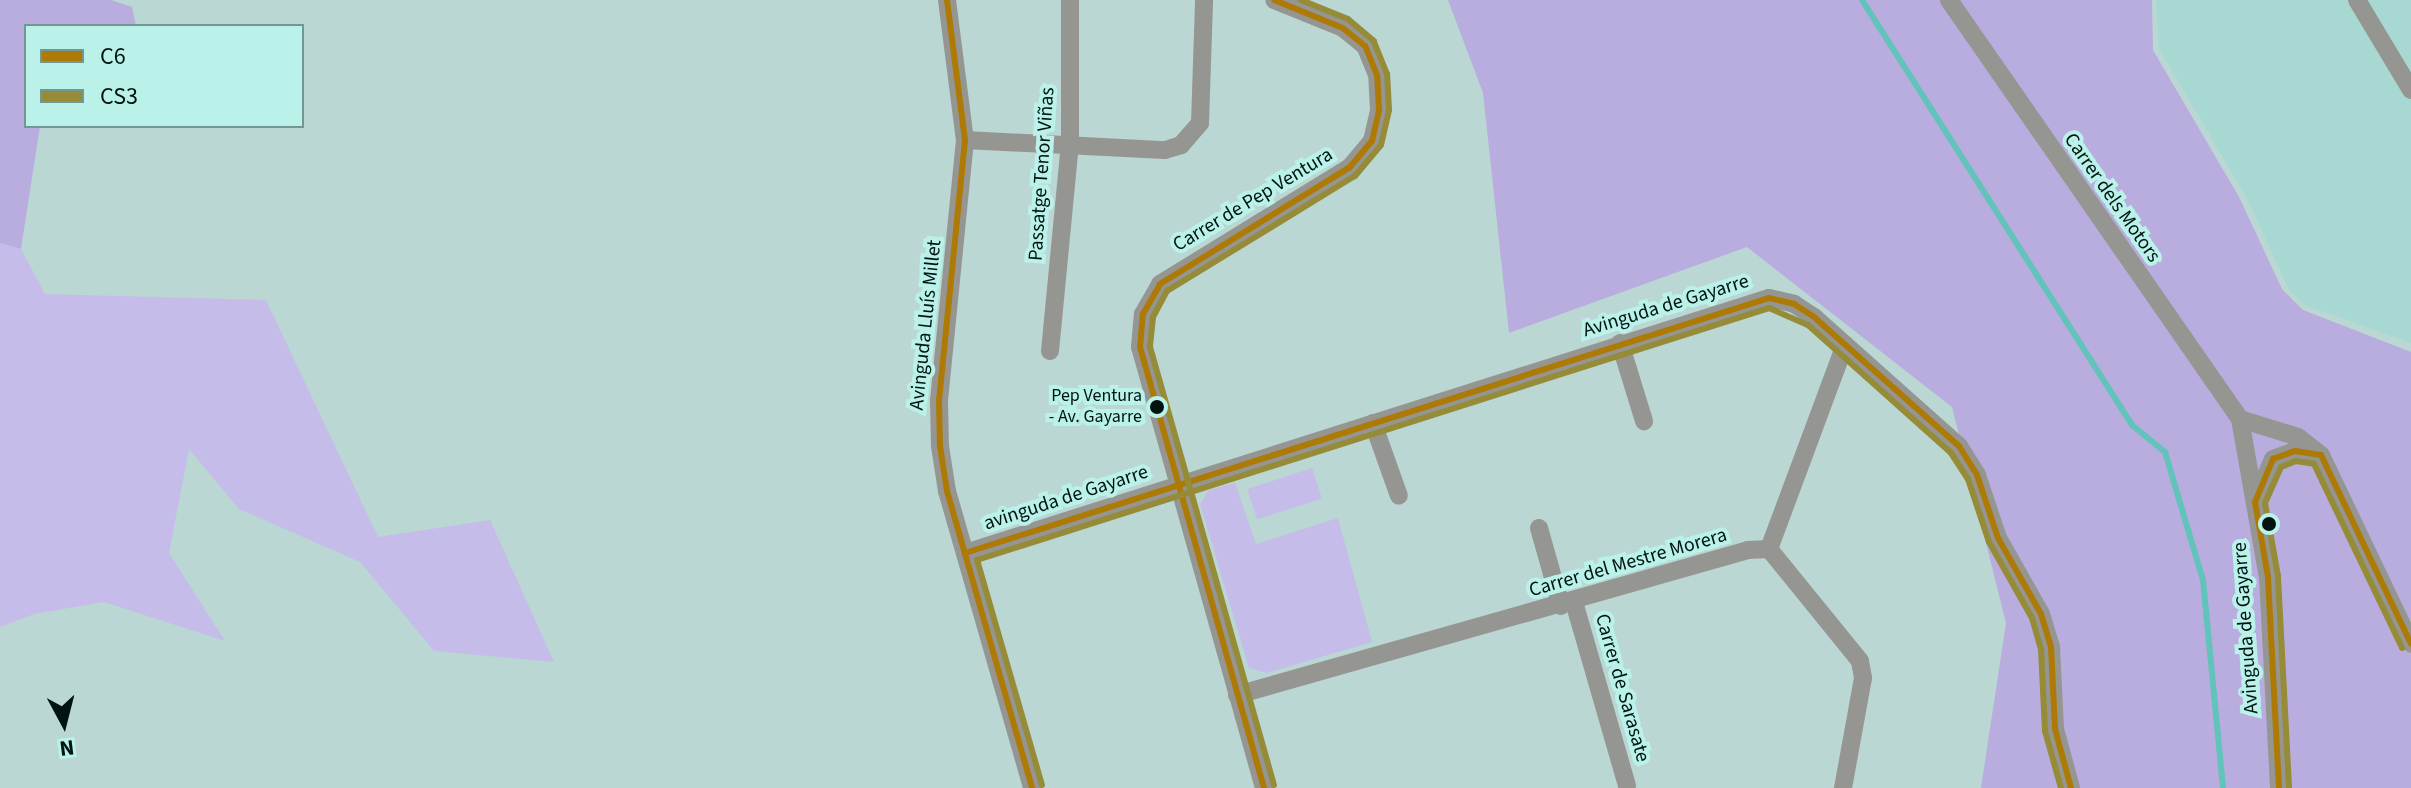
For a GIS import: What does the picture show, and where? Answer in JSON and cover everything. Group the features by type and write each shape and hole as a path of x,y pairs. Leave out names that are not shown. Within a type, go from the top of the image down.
{"street":[{"name":"Avinguda Lluís Millet","path":"947,0 965,140 939,400 947,491 1032,788"},
{"name":"Passatge Tenor Viñas","path":"1050,351 1070,144 1070,0"},
{"path":"965,140 1165,150 1193,137 1200,123 1204,0"},
{"name":"Carrer de Pep Ventura","path":"1264,788 1140,347 1143,314 1160,284 1350,167 1372,141 1379,110 1377,75 1365,46 1343,28 1274,0"},
{"name":"Carrer dels Motors","path":"1949,0 2240,419"},
{"path":"2357,0 2411,90"},
{"name":"Avinguda de Gayarre","path":"1180,485 1769,298 1794,304 1959,446 1977,475 1998,538 2041,614 2051,647 2055,729 2071,788"},
{"path":"1620,343 1644,421"},
{"path":"1843,788 1863,678 1860,661 1769,549 1845,345"},
{"path":"2240,419 2298,437 2321,455 2411,644"},
{"name":"Avinguda de Gayarre","path":"2240,419 2268,577 2279,788"},
{"path":"1373,423 1399,496"},
{"path":"2255,502 2273,459 2295,451 2321,455"},
{"name":"avinguda de Gayarre","path":"965,553 1180,485"},
{"name":"Carrer de Sarasate","path":"1539,528 1568,604 1627,786"},
{"name":"Carrer del Mestre Morera","path":"1237,695 1568,604 1748,550 1769,549"}],"shaded area":[{"path":"0,0 111,0 132,7 136,24 24,24 24,128 40,128 21,249 0,243"},
{"path":"1448,0 2152,0 2153,50 2239,197 2282,289 2303,310 2411,352 2411,788 1981,788 2006,623 1952,407 1747,247 1509,333 1483,93"},
{"path":"2156,0 2411,0 2411,343 2305,305 2289,290 2247,198 2159,49"},
{"path":"0,243 21,249 45,294 266,300 378,537 490,520 554,662 434,651 360,562 239,509 189,449 169,553 225,641 104,602 34,614 0,627"},
{"path":"1312,468 1322,498 1257,519 1247,489"},
{"path":"1235,483 1256,544 1338,518 1372,642 1267,673 1249,668 1200,504 1209,490"}],"waterway":[{"path":"1862,0 2132,425 2165,452 2203,580 2223,788"}],"transit line":[{"name":"C6","path":"947,0 965,140 939,400 940,446 947,491 1032,788"},
{"name":"C6","path":"1264,788 1140,347 1143,314 1160,284 1350,167 1372,141 1379,110 1377,75 1365,46 1343,28 1274,0"},
{"name":"CS3","path":"1274,785 1150,346 1153,317 1167,291 1355,176 1381,145 1389,110 1387,74 1374,41 1348,19 1301,0"},
{"name":"C6","path":"965,553 1769,298 1794,304 1814,317 1959,446 1977,475 1998,538 2041,614 2051,647 2055,729 2071,788"},
{"name":"CS3","path":"1042,785 977,560 1769,308 1808,325 1951,453 1968,479 1989,542 2032,618 2041,649 2045,731 2061,788"},
{"name":"C6","path":"2279,788 2268,577 2255,502 2273,459 2295,451 2321,455 2411,644"},
{"name":"CS3","path":"2289,787 2278,576 2265,503 2281,467 2296,461 2314,464 2402,648"}],"place":[{"name":"Pep Ventura - Av. Gayarre","path":"1157,407"}]}
